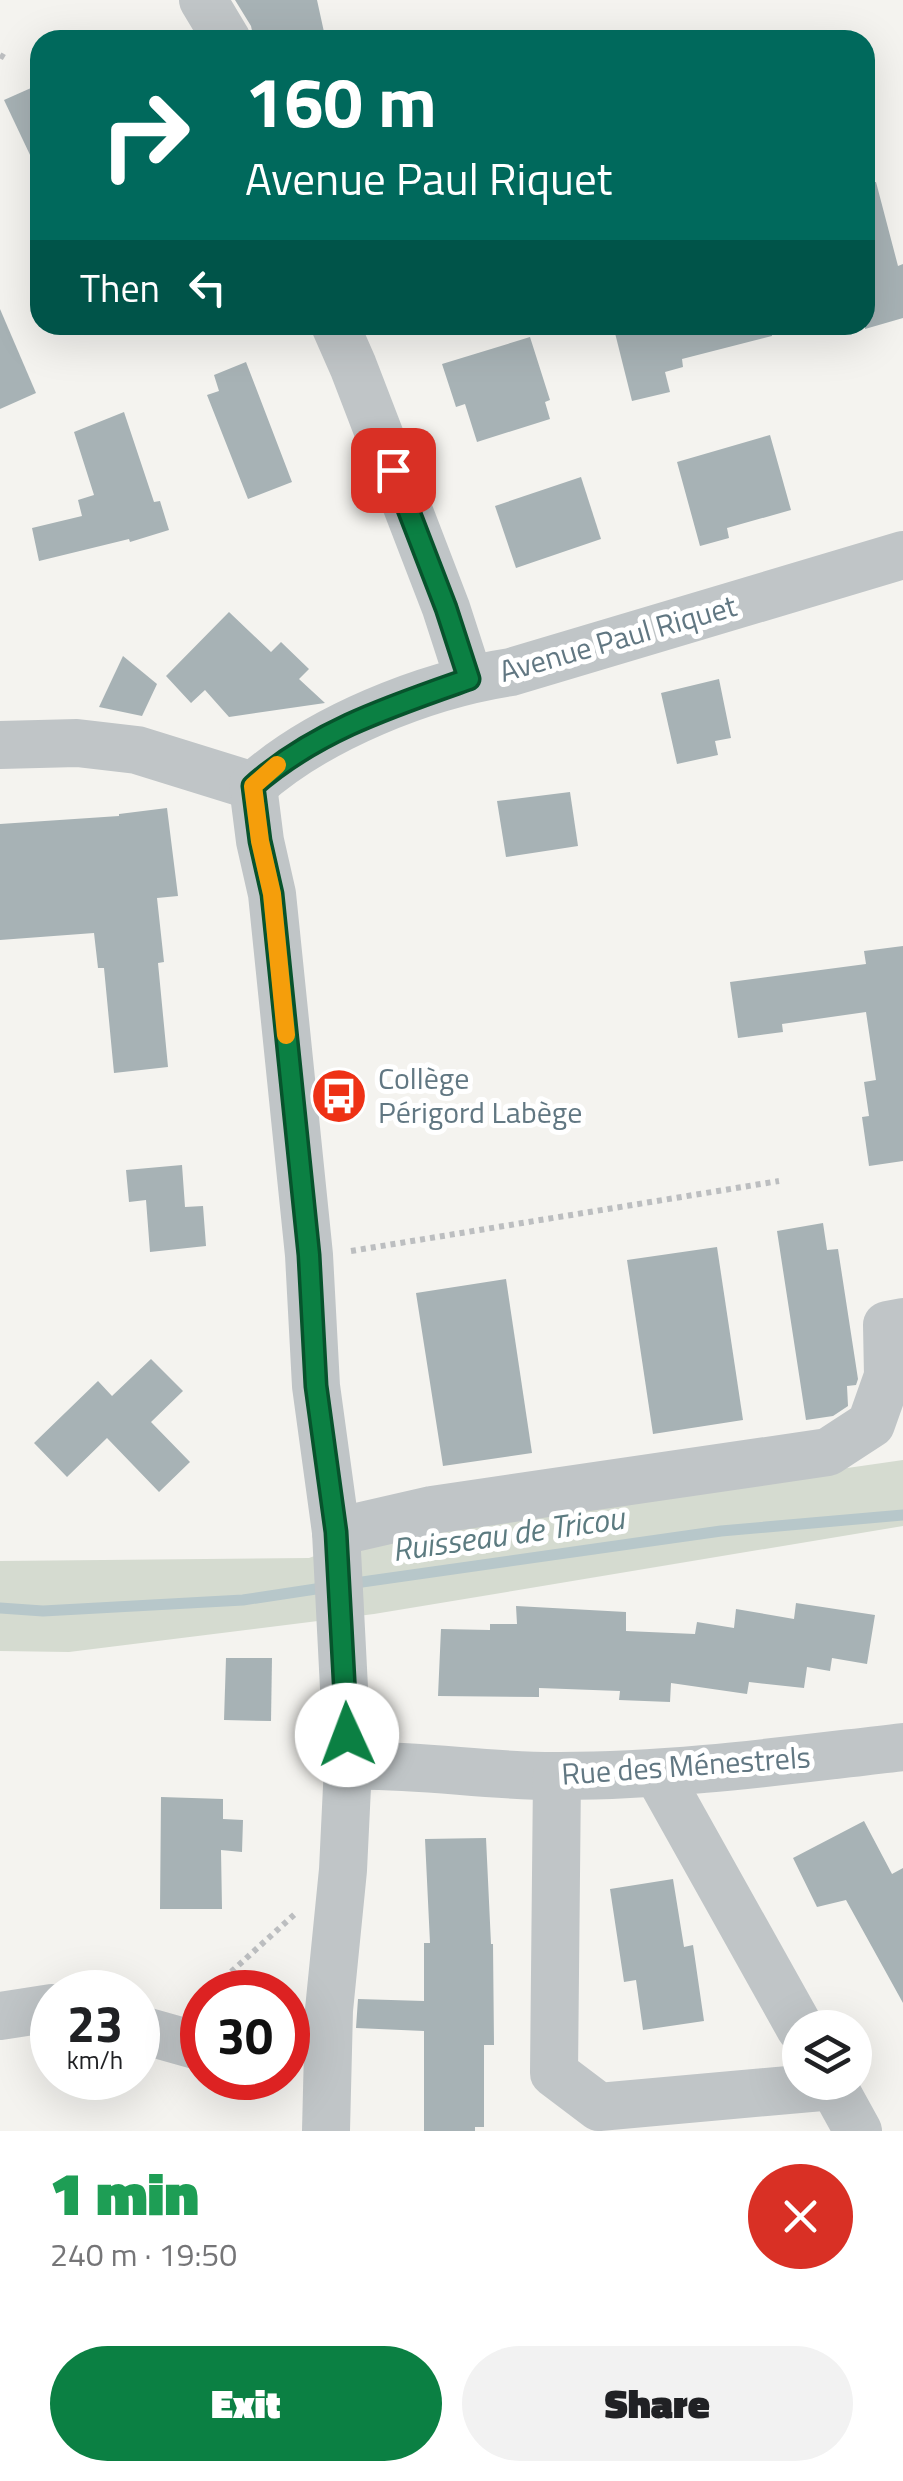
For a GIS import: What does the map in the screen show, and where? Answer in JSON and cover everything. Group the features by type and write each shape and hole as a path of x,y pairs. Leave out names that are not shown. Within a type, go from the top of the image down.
{"street":[{"path":"202,0 221,30"},
{"path":"339,335 446,608 469,679"},
{"name":"Avenue Paul Riquet","path":"253,786 275,766 330,733 392,706 469,679 511,672 903,556"},
{"path":"0,745 77,743 136,750 253,786 272,894 309,1255 316,1386 342,1620 348,1766 344,1870 329,2010 314,2098"},
{"path":"337,1548 432,1510 828,1452 870,1424 888,1376 886,1325 903,1322"},
{"name":"Rue des Ménestrels","path":"348,1766 557,1776 658,1774 903,1748"},
{"path":"658,1774 790,2010"},
{"path":"557,1776 554,2072 598,2106 782,2089"},
{"path":"0,2016 30,2011"},
{"path":"841,2100 858,2131"}],"path":[{"path":"334,1254 779,1181"},
{"path":"233,1970 344,1870"}],"shaded area":[{"path":"903,1460 903,1526 374,1614 69,1652 0,1651 0,1561 309,1558 367,1537"}],"building":[{"path":"235,0 317,0 324,30 252,30"},
{"path":"30,88 30,155 4,100"},
{"path":"875,182 898,266 903,264 903,318 875,326"},
{"path":"0,309 36,393 0,409"},
{"path":"616,335 772,335 682,359 683,367 665,372 670,392 632,401"},
{"path":"530,337 550,400 545,402 550,419 477,442 465,404 456,407 442,364"},
{"path":"246,362 292,482 248,499 207,395 219,391 214,375"},
{"path":"124,412 154,502 160,501 169,530 39,561 32,528 82,516 78,500 94,495 74,432"},
{"path":"770,435 791,510 727,528 729,538 700,546 677,462"},
{"path":"581,477 601,539 516,568 495,506"},
{"path":"229,612 271,652 281,642 309,669 299,679 325,703 229,717 205,690 191,703 166,676"},
{"path":"123,656 157,684 142,716 99,707"},
{"path":"719,679 731,738 715,741 718,755 677,764 661,693"},
{"path":"570,792 578,846 506,857 497,801"},
{"path":"167,808 178,896 157,898 164,962 158,963 168,1067 114,1073 104,968 98,968 94,933 0,940 0,824 119,816"},
{"path":"903,946 903,1161 869,1166 862,1117 869,1116 864,1082 876,1080 866,1012 782,1024 783,1032 738,1038 730,982 866,964 864,951"},
{"path":"182,1165 185,1207 203,1206 206,1246 150,1252 146,1200 129,1202 126,1170"},
{"path":"823,1223 827,1250 838,1249 858,1379 856,1385 847,1386 848,1406 833,1416 806,1420 777,1231"},
{"path":"717,1247 743,1420 653,1434 627,1260"},
{"path":"506,1279 532,1453 443,1466 416,1293"},
{"path":"151,1359 183,1391 151,1422 190,1462 159,1492 107,1438 67,1477 34,1443 98,1381 112,1396"},
{"path":"796,1603 875,1615 867,1664 832,1658 830,1671 807,1667 804,1688 749,1682 747,1694 671,1683 670,1702 619,1700 620,1691 539,1688 539,1697 438,1696 441,1629 490,1630 490,1624 517,1624 516,1606 626,1612 626,1631 695,1634 697,1622 734,1628 736,1609 794,1619"},
{"path":"226,1658 272,1658 271,1721 224,1720"},
{"path":"161,1797 223,1799 223,1819 243,1820 242,1852 221,1850 222,1909 160,1909"},
{"path":"864,1821 892,1874 903,1868 903,2003 846,1900 817,1907 793,1858"},
{"path":"486,1838 494,2045 484,2045 484,2127 475,2127 475,2131 424,2131 424,2031 356,2028 358,1999 424,2001 424,1943 430,1943 425,1839"},
{"path":"673,1879 684,1947 693,1945 704,2021 643,2030 636,1980 624,1982 610,1889"}],"waterway":[{"name":"Ruisseau de Tricou","path":"348,1584 721,1531 903,1515"},
{"name":"Ruisseau de Tricou","path":"0,1608 43,1611 243,1600 329,1587"}],"slow traffic":[{"path":"277,765 253,786 272,894 286,1035"}],"place":[{"name":"Collège Périgord Labège","path":"339,1096"}],"route":[{"path":"347,1735 336,1532 316,1386 309,1255 272,894 253,786 275,766 330,733 469,679 393,470"}]}
